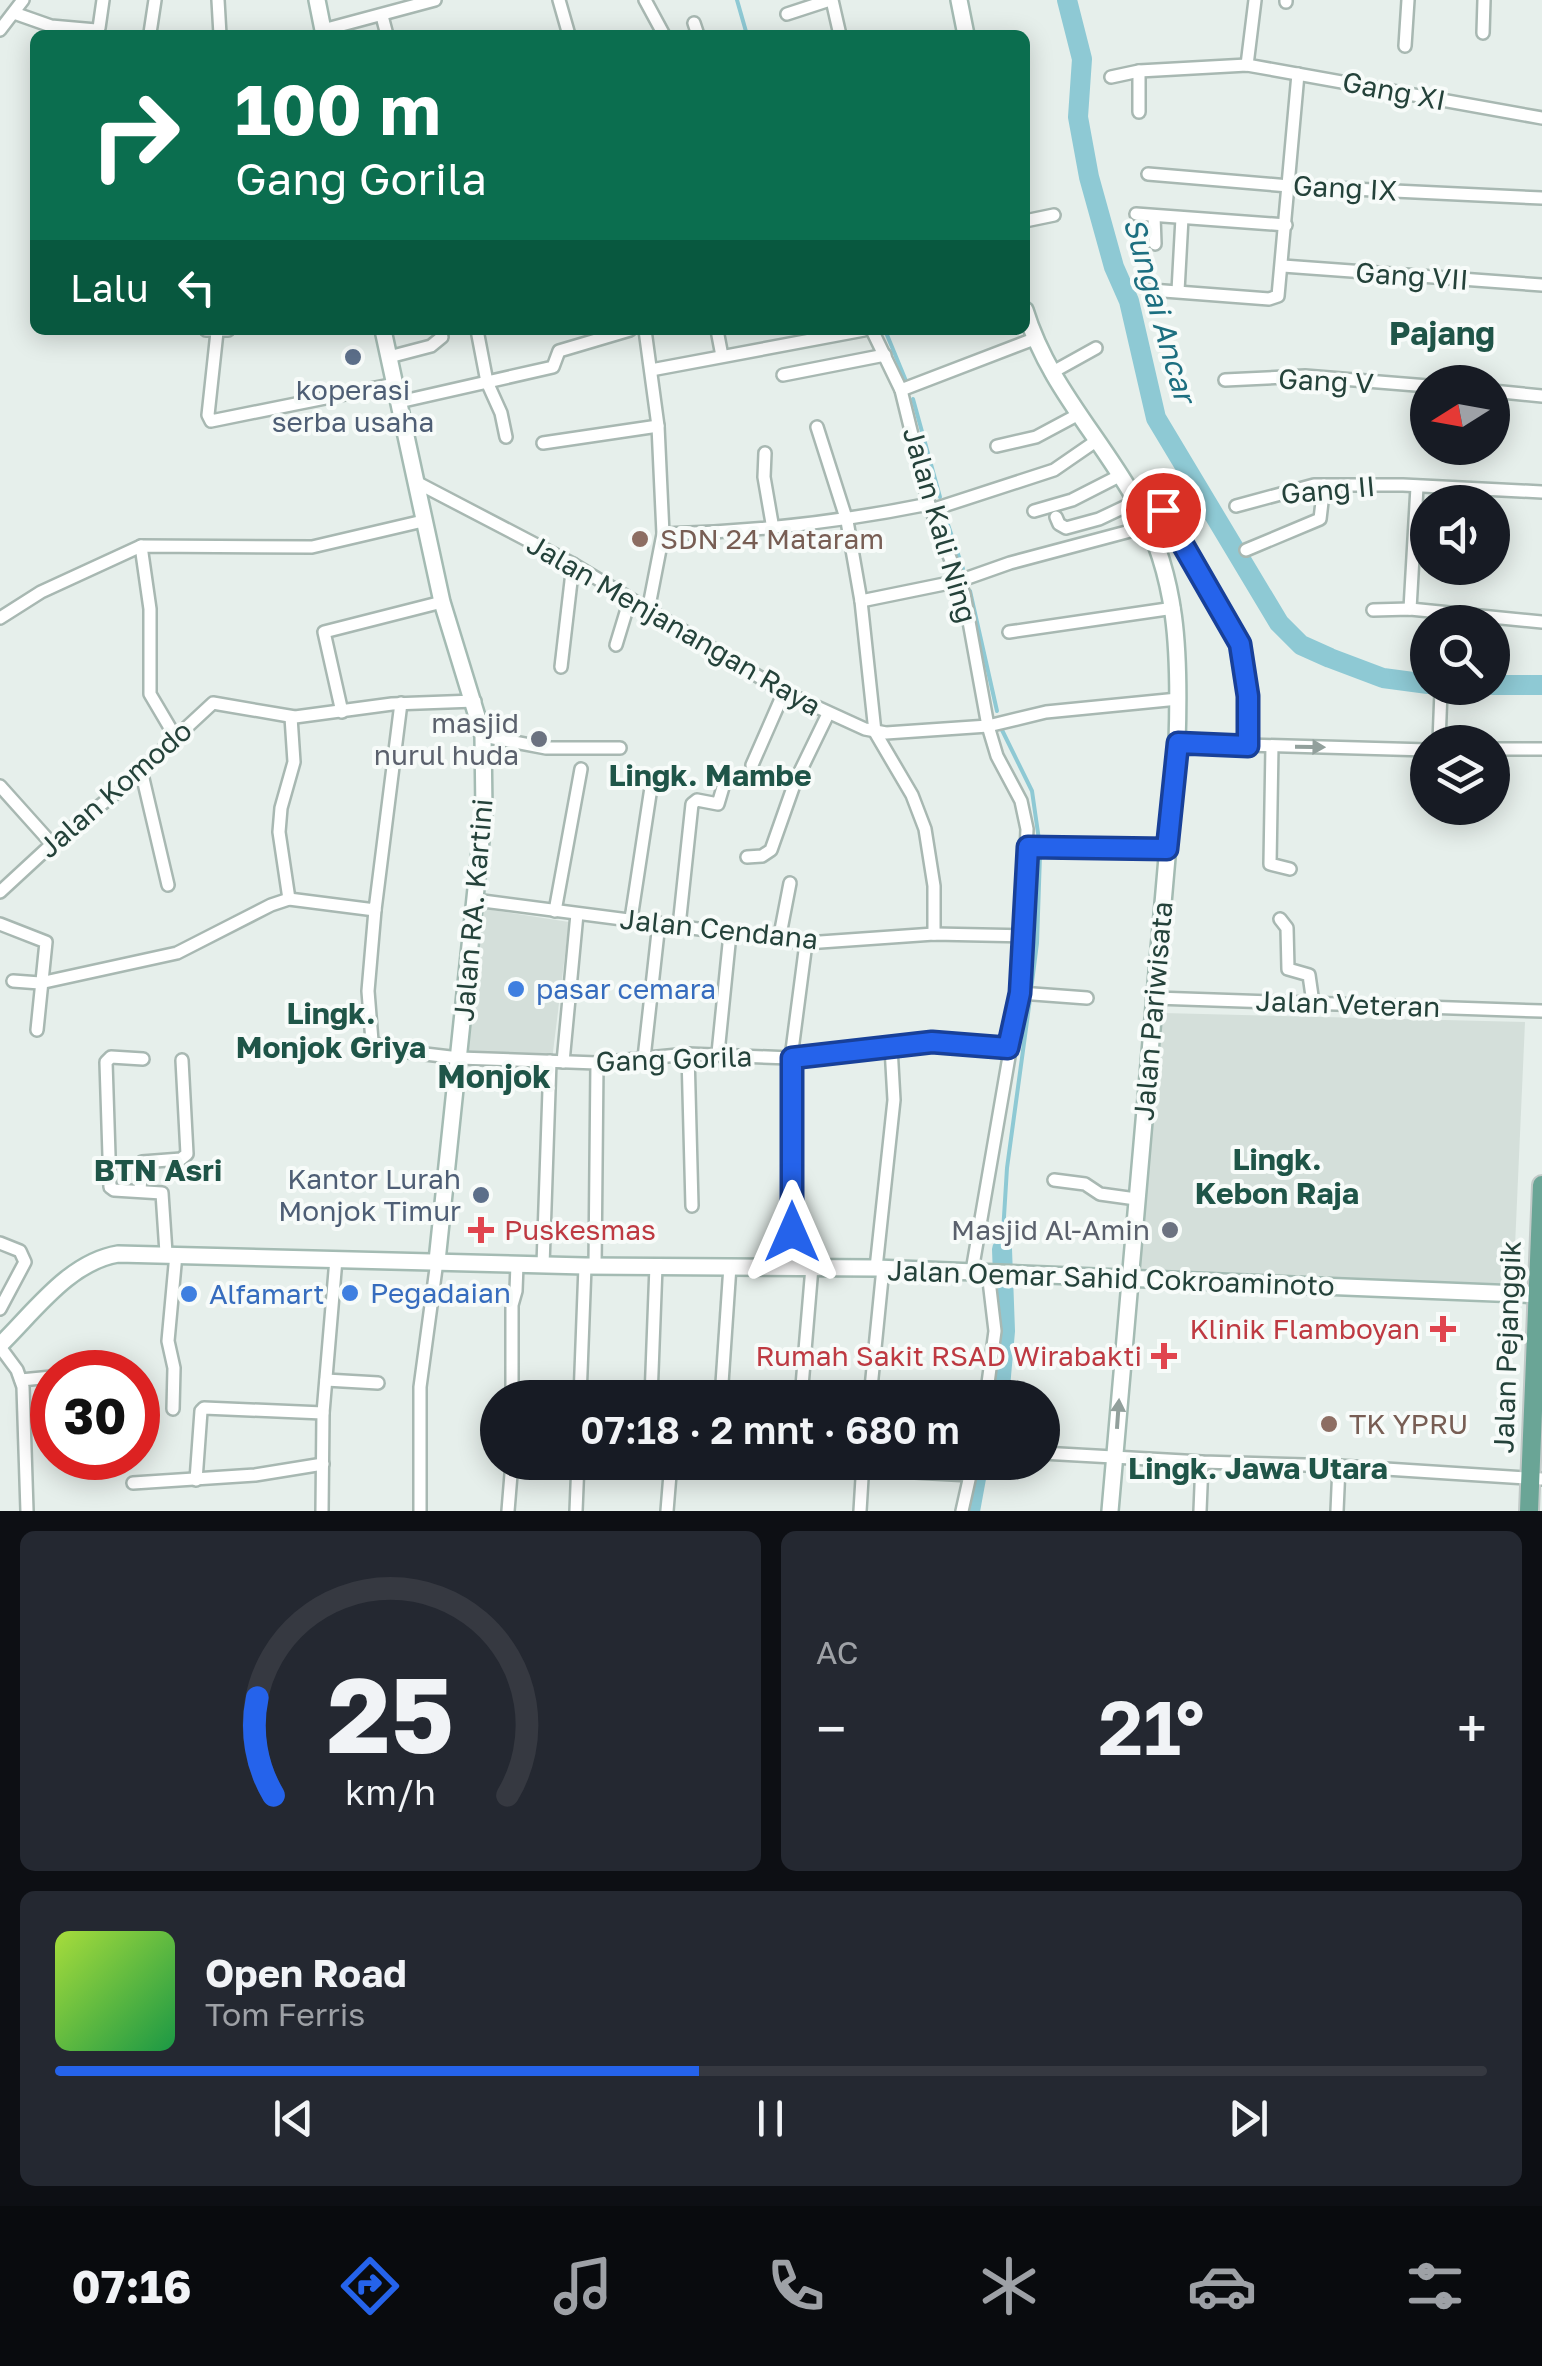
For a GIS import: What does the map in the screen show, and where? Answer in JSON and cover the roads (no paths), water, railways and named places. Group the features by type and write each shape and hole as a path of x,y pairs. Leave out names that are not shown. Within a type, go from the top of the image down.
{"main road":[{"name":"Jalan Pejanggik","path":"1528,1511 1536,1479 1542,1184"}],"street":[{"path":"0,30 22,0"},
{"path":"14,13 51,26 96,30 103,0"},
{"path":"150,30 156,0"},
{"path":"218,0 220,30"},
{"path":"317,0 324,30"},
{"path":"331,30 435,0"},
{"path":"559,0 568,30"},
{"path":"645,0 661,30"},
{"path":"787,14 831,0 839,30"},
{"path":"959,0 965,30"},
{"path":"1247,65 1255,0"},
{"path":"1406,46 1408,0"},
{"path":"1483,33 1484,0"},
{"path":"382,16 386,30"},
{"name":"Gang XI","path":"1111,77 1139,71 1247,65 1542,118"},
{"path":"1139,71 1139,112"},
{"path":"1150,290 1269,300 1278,296 1298,74"},
{"name":"Gang IX","path":"1148,174 1288,186 1542,198"},
{"path":"1136,214 1286,225"},
{"path":"1030,219 1054,215"},
{"path":"1154,216 1155,244"},
{"path":"1178,291 1182,218"},
{"name":"Gang VII","path":"1282,266 1542,285"},
{"name":"Jalan Pariwisata","path":"1030,327 1051,373 1137,502 1165,568 1174,608 1178,743 1110,1511"},
{"path":"217,335 208,414 211,421 395,384"},
{"name":"Jalan RA. Kartini","path":"384,335 442,602 484,736 485,785 475,900 436,1261"},
{"path":"479,335 487,382 501,413 506,437"},
{"path":"399,402 553,367 559,351 613,335"},
{"path":"647,335 658,426 663,534 648,612"},
{"path":"719,335 722,356"},
{"name":"Jalan Kali Ning","path":"871,335 901,390 930,507 968,610 988,726 997,756 1021,801 1029,847 1024,936 1027,994 1008,1048 985,1272 995,1331 988,1380"},
{"path":"651,370 803,336"},
{"path":"389,357 431,346 442,337"},
{"path":"901,390 1034,340"},
{"path":"1051,373 1096,348"},
{"path":"784,375 885,355"},
{"name":"Gang V","path":"1225,380 1305,376 1410,385"},
{"path":"1510,393 1542,396"},
{"path":"997,446 1036,437 1079,414"},
{"path":"543,443 658,426"},
{"path":"817,426 847,521 861,601 875,732 912,795 926,829 934,886 934,934"},
{"path":"663,534 772,529 930,507 1027,481 1054,470 1096,441"},
{"path":"765,453 764,477 772,529"},
{"path":"1034,510 1072,500 1121,476"},
{"name":"Jalan Menjanangan Raya","path":"416,482 573,564 784,692 875,732 988,726 1046,712 1178,698"},
{"path":"1246,550 1320,519 1324,485"},
{"name":"Gang II","path":"1236,506 1293,488 1410,487"},
{"name":"Gang II","path":"1510,491 1542,492"},
{"path":"1056,517 1066,528 1137,502"},
{"path":"1163,510 1240,644 1248,696 1248,746"},
{"path":"0,618 41,592 141,546 312,547 424,521"},
{"path":"861,601 959,581 1010,563 1149,526"},
{"path":"141,546 150,609 150,694 176,738"},
{"path":"561,667 573,564"},
{"path":"616,645 630,600"},
{"path":"342,712 324,632 442,602"},
{"path":"1008,632 1174,608"},
{"path":"1373,610 1410,609"},
{"path":"1510,619 1542,622"},
{"path":"752,764 784,692"},
{"name":"Jalan Komodo","path":"0,892 215,702 291,717 402,703 475,701"},
{"path":"13,981 40,982 177,953 289,899 375,910 402,703"},
{"path":"747,857 762,856 771,850 795,782 828,714"},
{"path":"289,899 278,832 294,762 291,717"},
{"path":"484,736 546,748 620,748"},
{"path":"1178,743 1410,750"},
{"path":"1272,746 1270,864 1290,869"},
{"path":"1510,749 1542,749"},
{"path":"141,770 168,884"},
{"path":"555,911 581,770"},
{"path":"679,926 692,804 697,800 718,804 726,777"},
{"path":"631,920 652,781"},
{"path":"0,786 52,844"},
{"path":"1029,847 1167,849"},
{"path":"779,940 790,883"},
{"name":"Jalan Cendana","path":"475,900 806,943 934,934 1024,936"},
{"name":"Gang Gorila","path":"375,910 368,992 374,1044 383,1049 459,1058 598,1063 718,1053 792,1058 950,1042 1008,1048"},
{"path":"543,1264 556,1061 577,914"},
{"path":"1280,919 1286,928 1288,969 1309,975 1313,1003"},
{"path":"644,1058 659,923"},
{"path":"0,924 45,940 37,1030"},
{"path":"718,1053 730,934"},
{"path":"792,1266 792,1058 806,943"},
{"path":"1027,994 1087,998"},
{"name":"Jalan Veteran","path":"1154,998 1542,1011"},
{"path":"871,1380 894,1100 891,1046"},
{"path":"688,1054 692,1206"},
{"path":"144,1059 111,1057 106,1062 110,1187 160,1192 164,1196 171,1254 168,1341 174,1368 173,1409"},
{"path":"140,1190 142,1162 182,1159 187,1154 182,1060"},
{"path":"581,1380 598,1063"},
{"path":"1054,1180 1085,1184 1100,1194 1136,1199"},
{"path":"0,1242 20,1251 25,1262 0,1309"},
{"name":"Jalan Oemar Sahid Cokroaminoto","path":"0,1346 84,1266 118,1254 590,1266 880,1268 1539,1295"},
{"path":"322,1511 324,1413 336,1259"},
{"path":"420,1511 420,1387 436,1261"},
{"path":"512,1380 512,1306 517,1264"},
{"path":"652,1380 656,1266"},
{"path":"722,1380 730,1266"},
{"path":"803,1380 812,1267"},
{"path":"0,1346 21,1380 27,1511"},
{"path":"21,1380 30,1379"},
{"path":"326,1380 378,1383"},
{"path":"196,1480 204,1408 324,1413"},
{"path":"1060,1454 1536,1479"},
{"path":"1200,1511 1202,1462"},
{"path":"132,1483 196,1480 322,1464"},
{"path":"1337,1511 1339,1466"},
{"path":"508,1511 511,1480"},
{"path":"576,1511 577,1480"},
{"path":"667,1511 670,1480"},
{"path":"860,1511 862,1480"},
{"path":"962,1511 969,1480"}],"waterway":[{"path":"737,0 746,30"},
{"name":"Sungai Ancar","path":"1067,0 1082,59 1078,117 1089,177 1114,267 1129,301 1156,418 1279,623 1301,645 1330,658 1383,678 1410,682"},
{"path":"887,335 906,381"},
{"path":"913,399 940,497"},
{"path":"945,516 963,569"},
{"path":"970,591 997,711"},
{"name":"Sungai Ancar","path":"1510,685 1542,685"},
{"path":"1001,728 1032,791 1039,840"},
{"path":"1031,990 1040,855"},
{"path":"1002,1249 1007,1168 1030,999"},
{"path":"1001,1380 1005,1331 1002,1249"},
{"path":"970,1511 976,1480"}],"place":[{"name":"koperasi serba usaha","path":"353,357"},
{"name":"SDN 24 Mataram","path":"640,539"},
{"name":"masjid nurul huda","path":"539,739"},
{"name":"pasar cemara","path":"516,989"},
{"name":"Kantor Lurah Monjok Timur","path":"481,1195"},
{"name":"Puskesmas","path":"481,1230"},
{"name":"Masjid Al-Amin","path":"1170,1230"},
{"name":"Pegadaian","path":"350,1293"},
{"name":"Alfamart","path":"189,1294"},
{"name":"Klinik Flamboyan","path":"1443,1329"},
{"name":"Rumah Sakit RSAD Wirabakti","path":"1164,1356"},
{"name":"TK YPRU","path":"1329,1424"}],"district":[{"name":"Pajang","path":"1442,334"},
{"name":"Lingk. Mambe","path":"710,776"},
{"name":"Lingk. Monjok Griya","path":"331,1031"},
{"name":"Monjok","path":"494,1077"},
{"name":"BTN Asri","path":"158,1171"},
{"name":"Lingk. Kebon Raja","path":"1277,1177"},
{"name":"Lingk. Jawa Utara","path":"1258,1469"}]}
